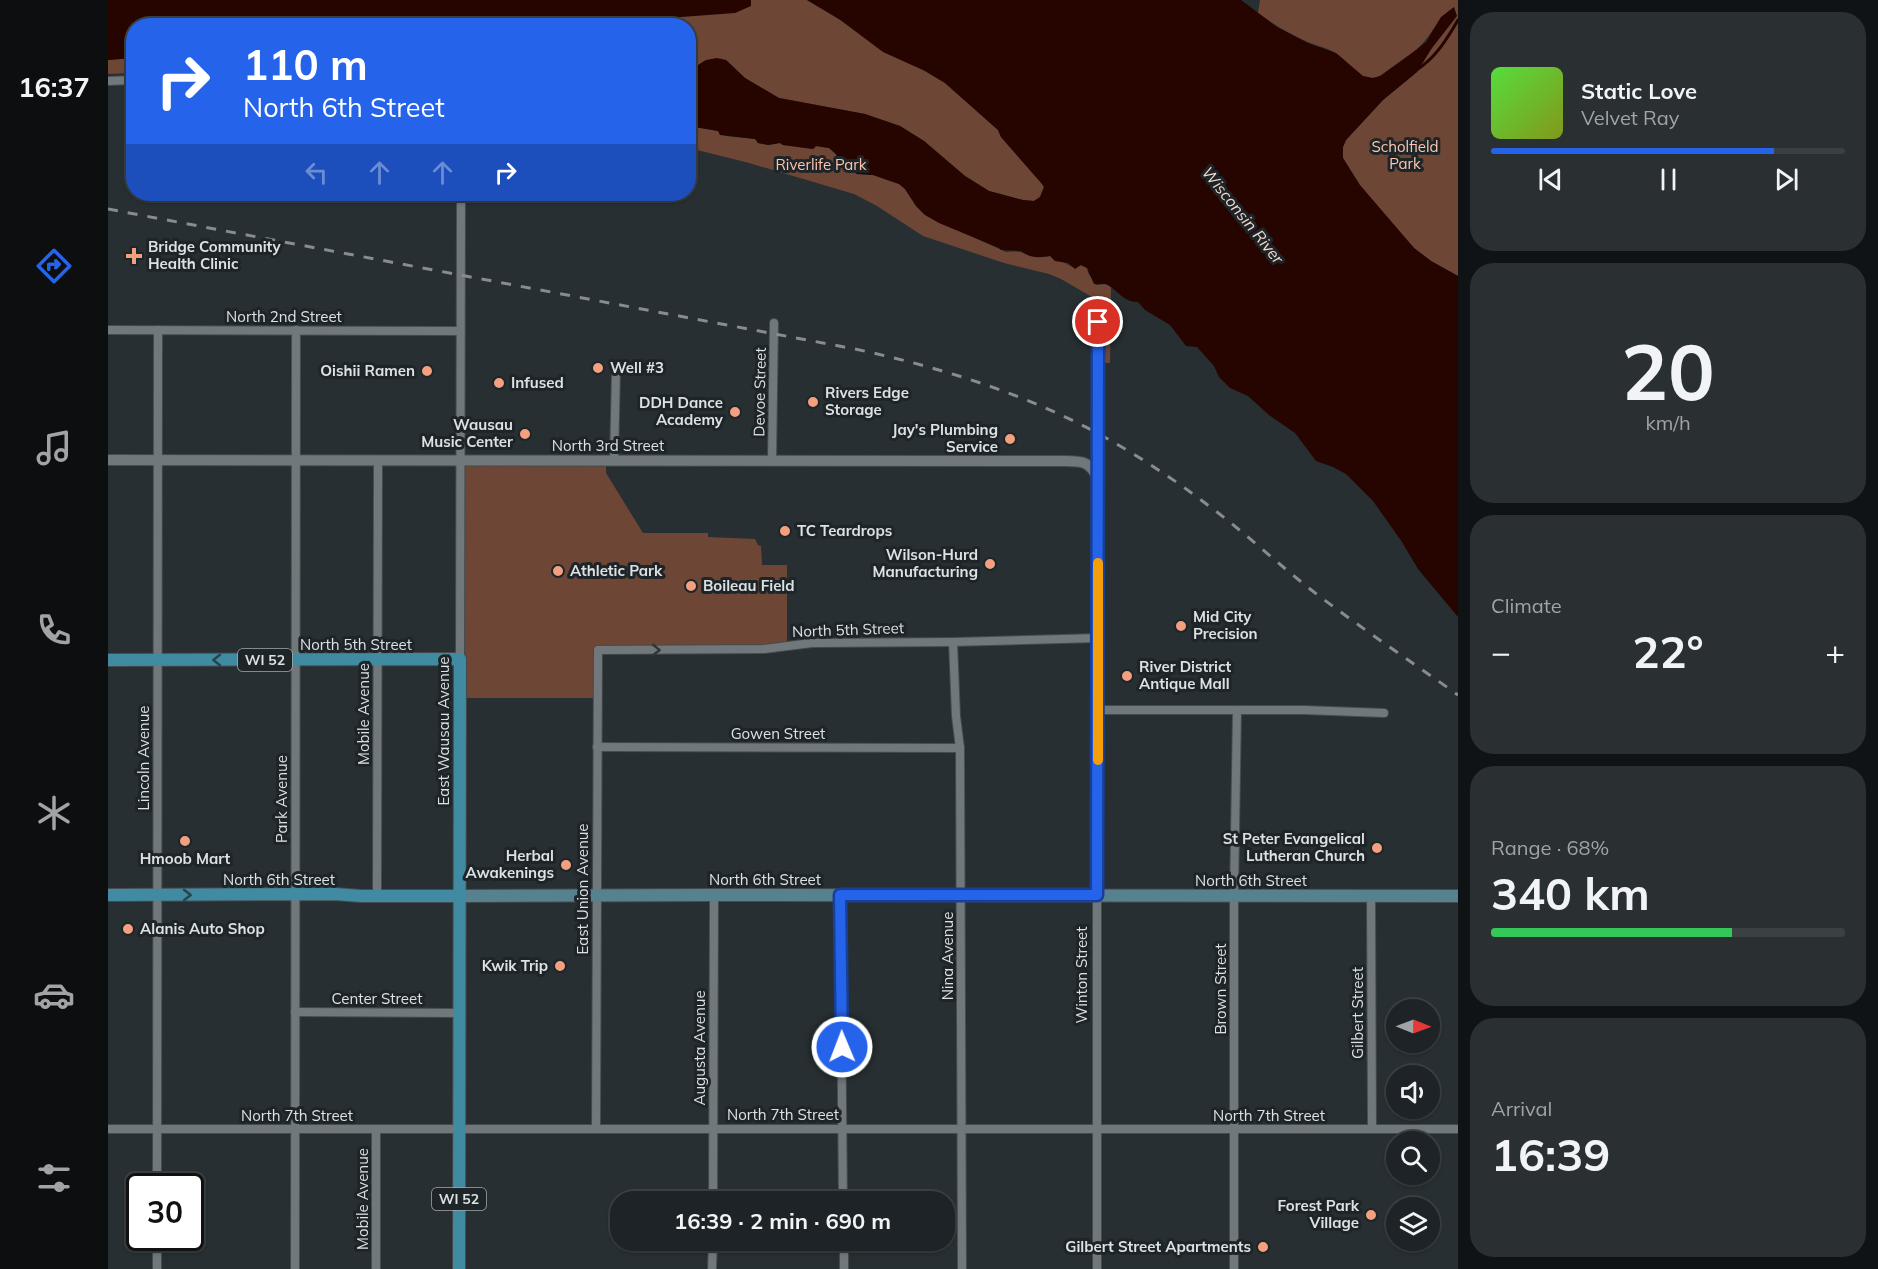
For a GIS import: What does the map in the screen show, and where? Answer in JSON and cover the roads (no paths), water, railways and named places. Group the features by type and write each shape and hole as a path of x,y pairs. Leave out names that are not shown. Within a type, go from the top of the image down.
{"main road":[{"name":"North 5th Street","path":"108,660 460,659"},
{"name":"East Wausau Avenue","path":"459,1269 460,659"},
{"path":"423,660 445,663 452,668 454,674 455,752 459,785"},
{"path":"377,896 391,891 449,888 456,880 459,845"},
{"name":"North 6th Street","path":"108,894 1458,896"}],"street":[{"path":"108,81 126,80"},
{"name":"East Wausau Avenue","path":"460,659 461,201"},
{"name":"Winton Street","path":"1097,1269 1098,322"},
{"name":"Devoe Street","path":"772,460 774,323"},
{"name":"North 2nd Street","path":"108,330 460,331"},
{"name":"Lincoln Avenue","path":"157,1173 158,330"},
{"name":"Park Avenue","path":"295,1269 296,330"},
{"path":"614,461 616,371"},
{"name":"North 3rd Street","path":"108,460 1076,461 1090,465 1098,480"},
{"name":"Mobile Avenue","path":"377,896 378,460"},
{"name":"North 5th Street","path":"598,650 764,650 812,643 1098,638"},
{"name":"Nina Avenue","path":"953,642 956,716 960,748 962,1269"},
{"name":"East Union Avenue","path":"596,1129 598,650"},
{"path":"1098,710 1384,713"},
{"name":"Brown Street","path":"1234,1269 1234,896 1237,710"},
{"name":"Gowen Street","path":"597,747 960,748"},
{"name":"Augusta Avenue","path":"713,1191 714,895"},
{"path":"840,895 843,1191"},
{"name":"Gilbert Street","path":"1371,896 1372,1130"},
{"name":"Center Street","path":"295,1012 459,1013"},
{"name":"North 7th Street","path":"108,1130 1458,1129"},
{"name":"Mobile Avenue","path":"376,1130 376,1269"},
{"path":"157,1251 157,1269"},
{"path":"712,1269 713,1251"},
{"path":"844,1251 844,1269"}],"water":[{"path":"108,0 751,0 751,6 735,13 668,18 126,18 126,59 108,60"},
{"name":"Wisconsin River","path":"807,0 1241,0 1277,27 1308,43 1336,53 1363,76 1373,78 1380,76 1426,42 1441,17 1454,7 1457,16 1417,72 1383,100 1346,140 1343,147 1343,158 1360,185 1414,248 1431,261 1458,276 1458,617 1418,569 1373,501 1346,474 1316,461 1295,433 1269,415 1248,396 1230,388 1197,347 1186,346 1170,325 1145,310 1138,302 1125,299 1108,285 1094,284 1087,268 1081,265 1075,269 1068,263 1055,261 1050,256 1035,257 1021,251 1001,250 939,223 925,215 899,184 873,175 857,174 839,163 836,154 829,148 816,146 813,149 780,143 768,145 758,143 755,139 720,135 718,131 696,127 696,66 706,60 717,58 726,60 745,78 779,98 865,114 900,126 924,141 965,176 989,191 1023,200 1034,201 1040,197 1044,187 1001,137 998,130 945,83 883,52 839,19"}],"waterway":[{"path":"1418,69 1436,53 1458,20"}],"railway":[{"path":"108,209 855,349 918,364 1011,394 1099,434 1169,477 1222,516 1328,603 1458,695"}],"place":[{"name":"Bridge Community Health Clinic","path":"134,256"},
{"name":"Well #3","path":"598,368"},
{"name":"Oishii Ramen","path":"427,371"},
{"name":"Infused","path":"499,383"},
{"name":"Rivers Edge Storage","path":"813,402"},
{"name":"DDH Dance Academy","path":"735,412"},
{"name":"Wausau Music Center","path":"525,434"},
{"name":"Jay's Plumbing Service","path":"1010,439"},
{"name":"TC Teardrops","path":"785,531"},
{"name":"Wilson-Hurd Manufacturing","path":"990,564"},
{"name":"Athletic Park","path":"558,571"},
{"name":"Boileau Field","path":"691,586"},
{"name":"Mid City Precision","path":"1181,626"},
{"name":"River District Antique Mall","path":"1127,676"},
{"name":"Hmoob Mart","path":"185,841"},
{"name":"St Peter Evangelical Lutheran Church","path":"1377,848"},
{"name":"Herbal Awakenings","path":"566,865"},
{"name":"Alanis Auto Shop","path":"128,929"},
{"name":"Kwik Trip","path":"560,966"},
{"name":"Forest Park Village","path":"1371,1215"},
{"name":"Gilbert Street Apartments","path":"1263,1247"}],"park label":[{"name":"Scholfield Park","path":"1405,156"},
{"name":"Riverlife Park","path":"821,165"}]}
